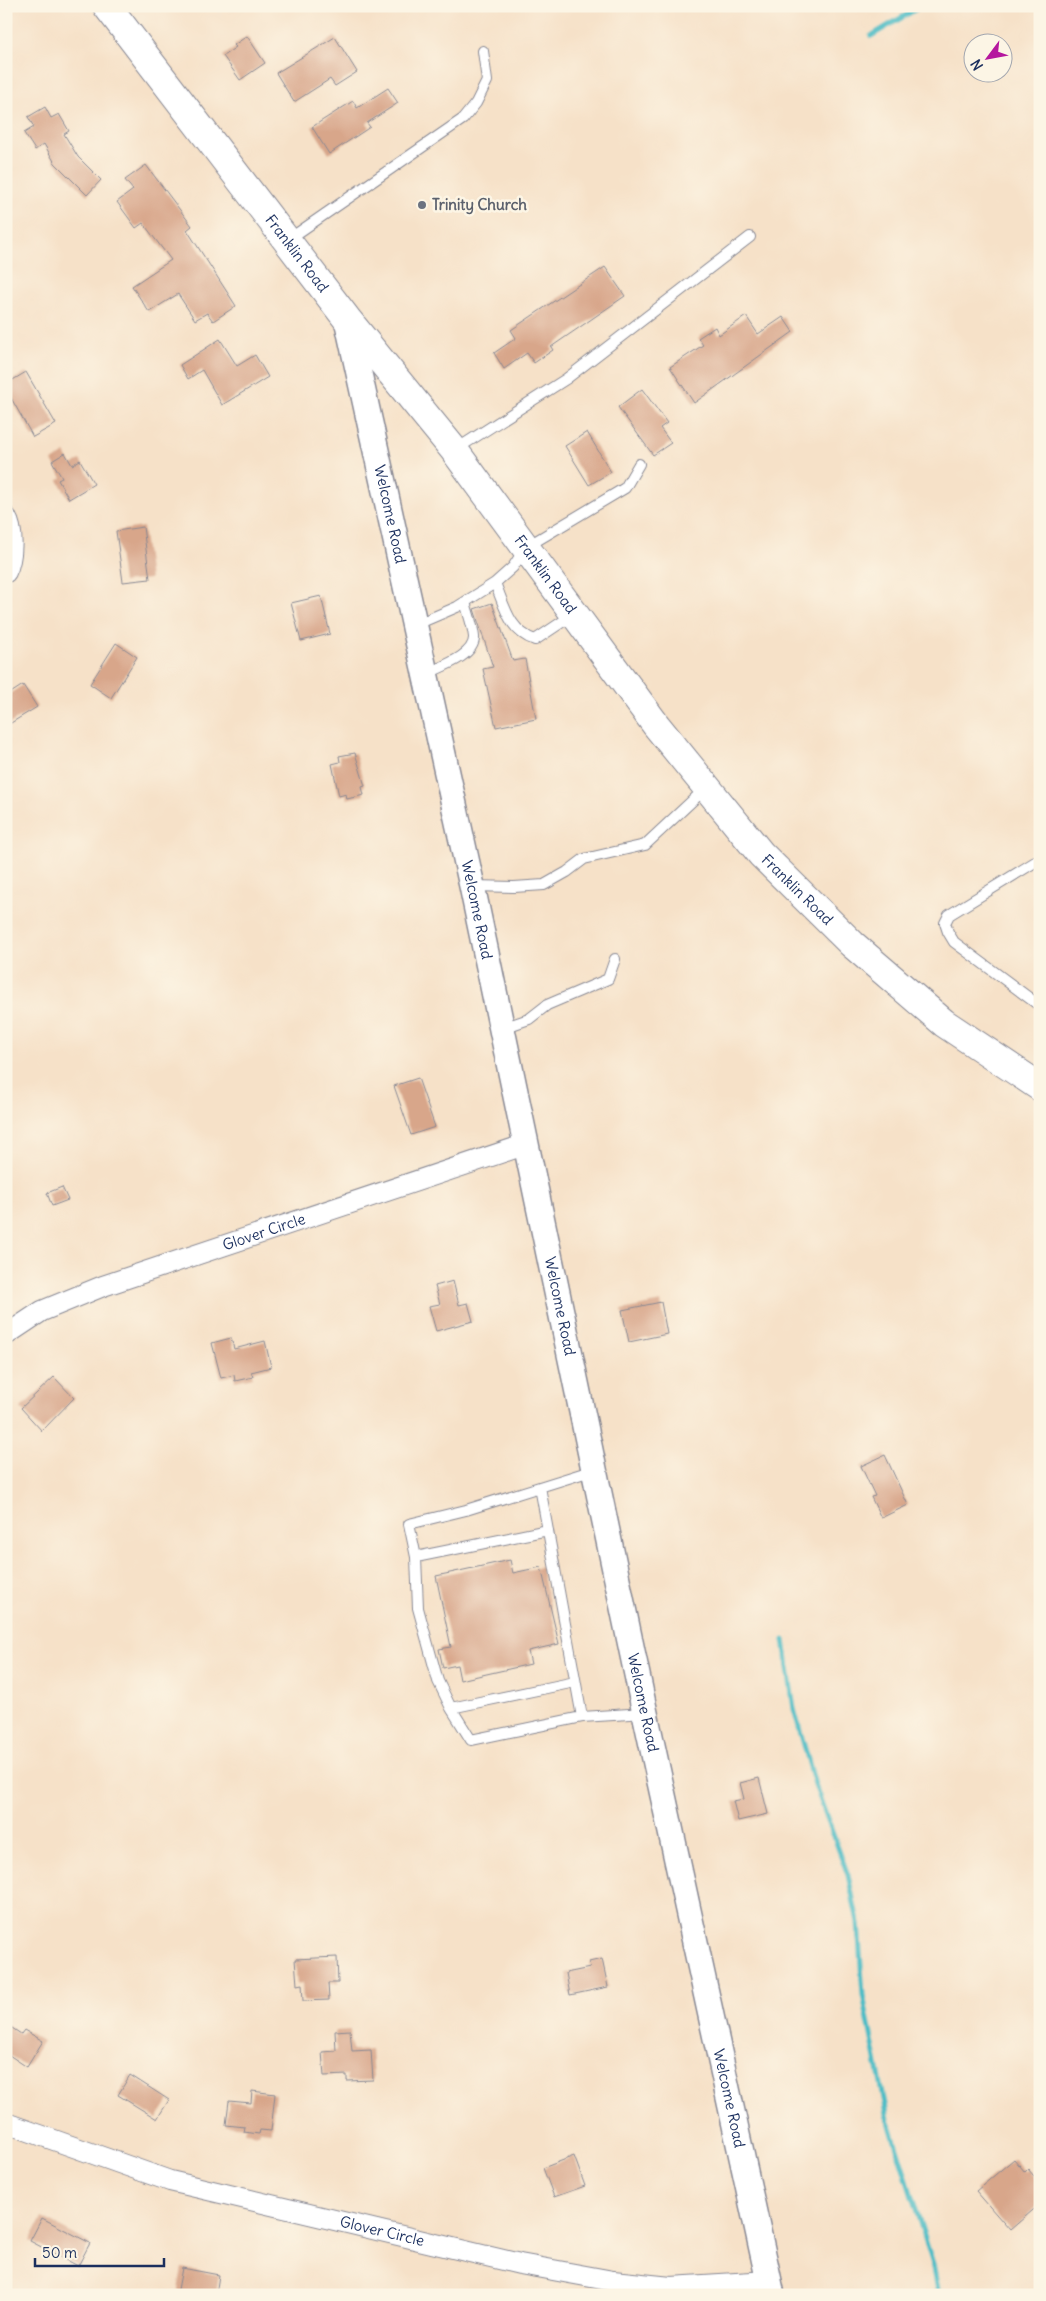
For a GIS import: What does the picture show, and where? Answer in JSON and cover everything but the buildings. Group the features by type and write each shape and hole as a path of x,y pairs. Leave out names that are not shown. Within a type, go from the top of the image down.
{"main road":[{"name":"Franklin Road","path":"107,6 347,319 454,450 656,725 761,854 852,944 944,1023 1040,1087"}],"street":[{"name":"Welcome Road","path":"347,319 472,886 645,1713 770,2288"},
{"path":"6,517 10,523 10,564 6,572"},
{"name":"Glover Circle","path":"6,1335 42,1311 103,1286 527,1144"},
{"name":"Glover Circle","path":"6,2123 170,2181 520,2264 613,2281 671,2287 770,2288"}],"lane":[{"path":"288,240 463,119 476,104 487,81 483,51"},
{"path":"454,450 566,379 750,237"},
{"path":"414,625 465,602 496,583 513,567 526,547 625,488 639,464"},
{"path":"496,583 508,616 524,636 535,640 575,613"},
{"path":"425,675 463,656 471,648 474,638 465,602"},
{"path":"472,886 514,887 544,885 567,872 584,859 645,845 706,788"},
{"path":"1040,859 949,915 945,923 954,942 1040,1006"},
{"path":"502,1028 529,1019 547,1005 608,979 615,959"},
{"path":"595,1470 466,1510 409,1524 416,1557 418,1608 438,1681 451,1708 471,1740 582,1717 645,1713"},
{"path":"540,1487 582,1717"},
{"path":"416,1557 548,1530"},
{"path":"451,1708 575,1682"}],"waterway":[{"path":"871,36 921,6"},
{"path":"784,1640 794,1709 815,1785 848,1875 858,1922 863,1995 888,2119 934,2268 939,2295"}],"place":[{"name":"Trinity Church","path":"422,205"}]}
